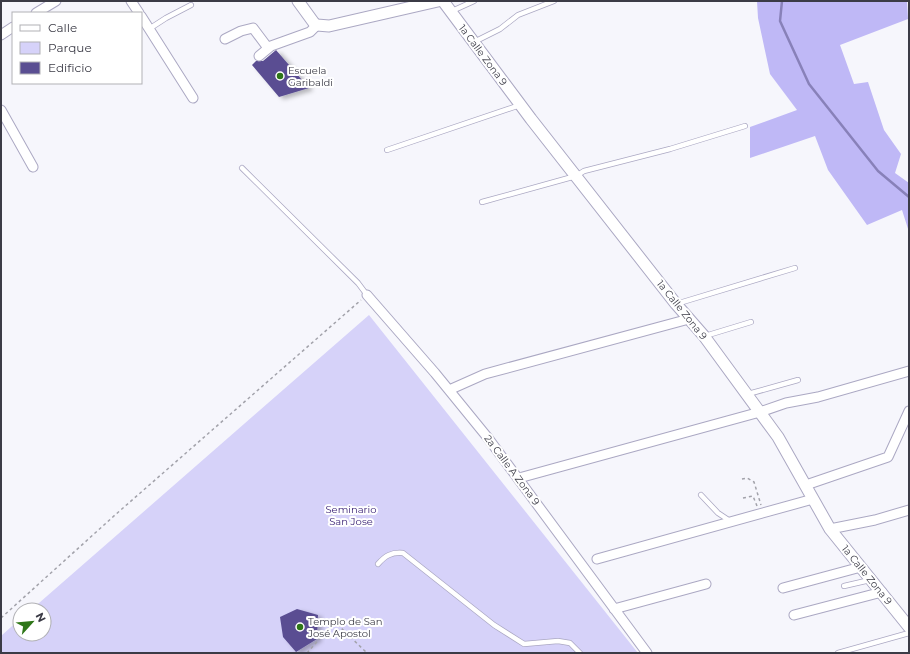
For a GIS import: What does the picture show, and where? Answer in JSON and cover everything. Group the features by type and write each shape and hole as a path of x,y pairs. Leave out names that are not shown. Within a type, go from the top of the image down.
{"street":[{"path":"38,12 56,1"},
{"path":"132,1 138,12"},
{"path":"298,1 317,25"},
{"path":"259,56 268,48 310,32 317,25 335,26 438,1"},
{"name":"1a Calle Zona 9","path":"443,1 520,105 676,304 704,336 782,443 830,529 909,627"},
{"path":"142,18 193,98"},
{"path":"225,39 241,30 253,28 268,48"},
{"path":"1,35 12,29"},
{"path":"1,110 33,167"},
{"name":"2a Calle A Zona 9","path":"367,295 449,390 519,478 647,653"},
{"path":"449,390 491,372 689,319"},
{"path":"519,478 760,412 786,403 818,397 909,371"},
{"path":"806,485 888,457 909,411"},
{"path":"597,559 813,499"},
{"path":"830,529 875,520 909,510"},
{"path":"783,588 861,567"},
{"path":"614,609 706,584"},
{"path":"794,615 882,592"}],"lane":[{"path":"450,11 474,1"},
{"path":"474,42 500,29 518,15 554,1"},
{"path":"149,29 170,15 191,5"},
{"path":"387,150 520,105"},
{"path":"482,202 576,176 584,171 670,149 745,126"},
{"path":"242,168 358,283 367,295"},
{"path":"676,304 795,268"},
{"path":"704,336 751,322"},
{"path":"747,394 798,380"},
{"path":"701,495 718,513 730,522"},
{"path":"378,564 385,556 396,552 403,553 494,625 524,644 558,641 570,643 580,653"},
{"path":"844,586 871,579"},
{"path":"838,653 909,633"}],"path":[{"path":"1,618 114,515 303,353 367,295"},
{"path":"742,478 747,478 754,482 761,513"},
{"path":"743,498 753,496 761,513"},
{"path":"307,653 330,627 335,625 339,626 366,653"}],"green space":[{"name":"Seminario San Jose","path":"369,315 638,653 1,653 1,636 12,626 12,642 52,642 52,602 40,602"}],"shaded area":[{"path":"757,1 907,1 908,19 840,45 854,84 868,82 884,130 901,154 895,173 909,183 909,232 902,210 867,225 828,170 815,136 750,158 750,127 797,110 770,74 758,18"}],"building":[{"name":"Escuela Garibaldi","path":"276,50 309,88 279,97 252,65 256,61 263,61"},
{"name":"Templo de San José Apostol","path":"297,609 318,615 317,639 296,652 283,637 280,617"}],"waterway":[{"path":"782,1 780,21 809,84 878,171 909,197"}],"place":[{"name":"Escuela Garibaldi","path":"280,76"},
{"name":"Templo de San José Apostol","path":"300,627"}]}
